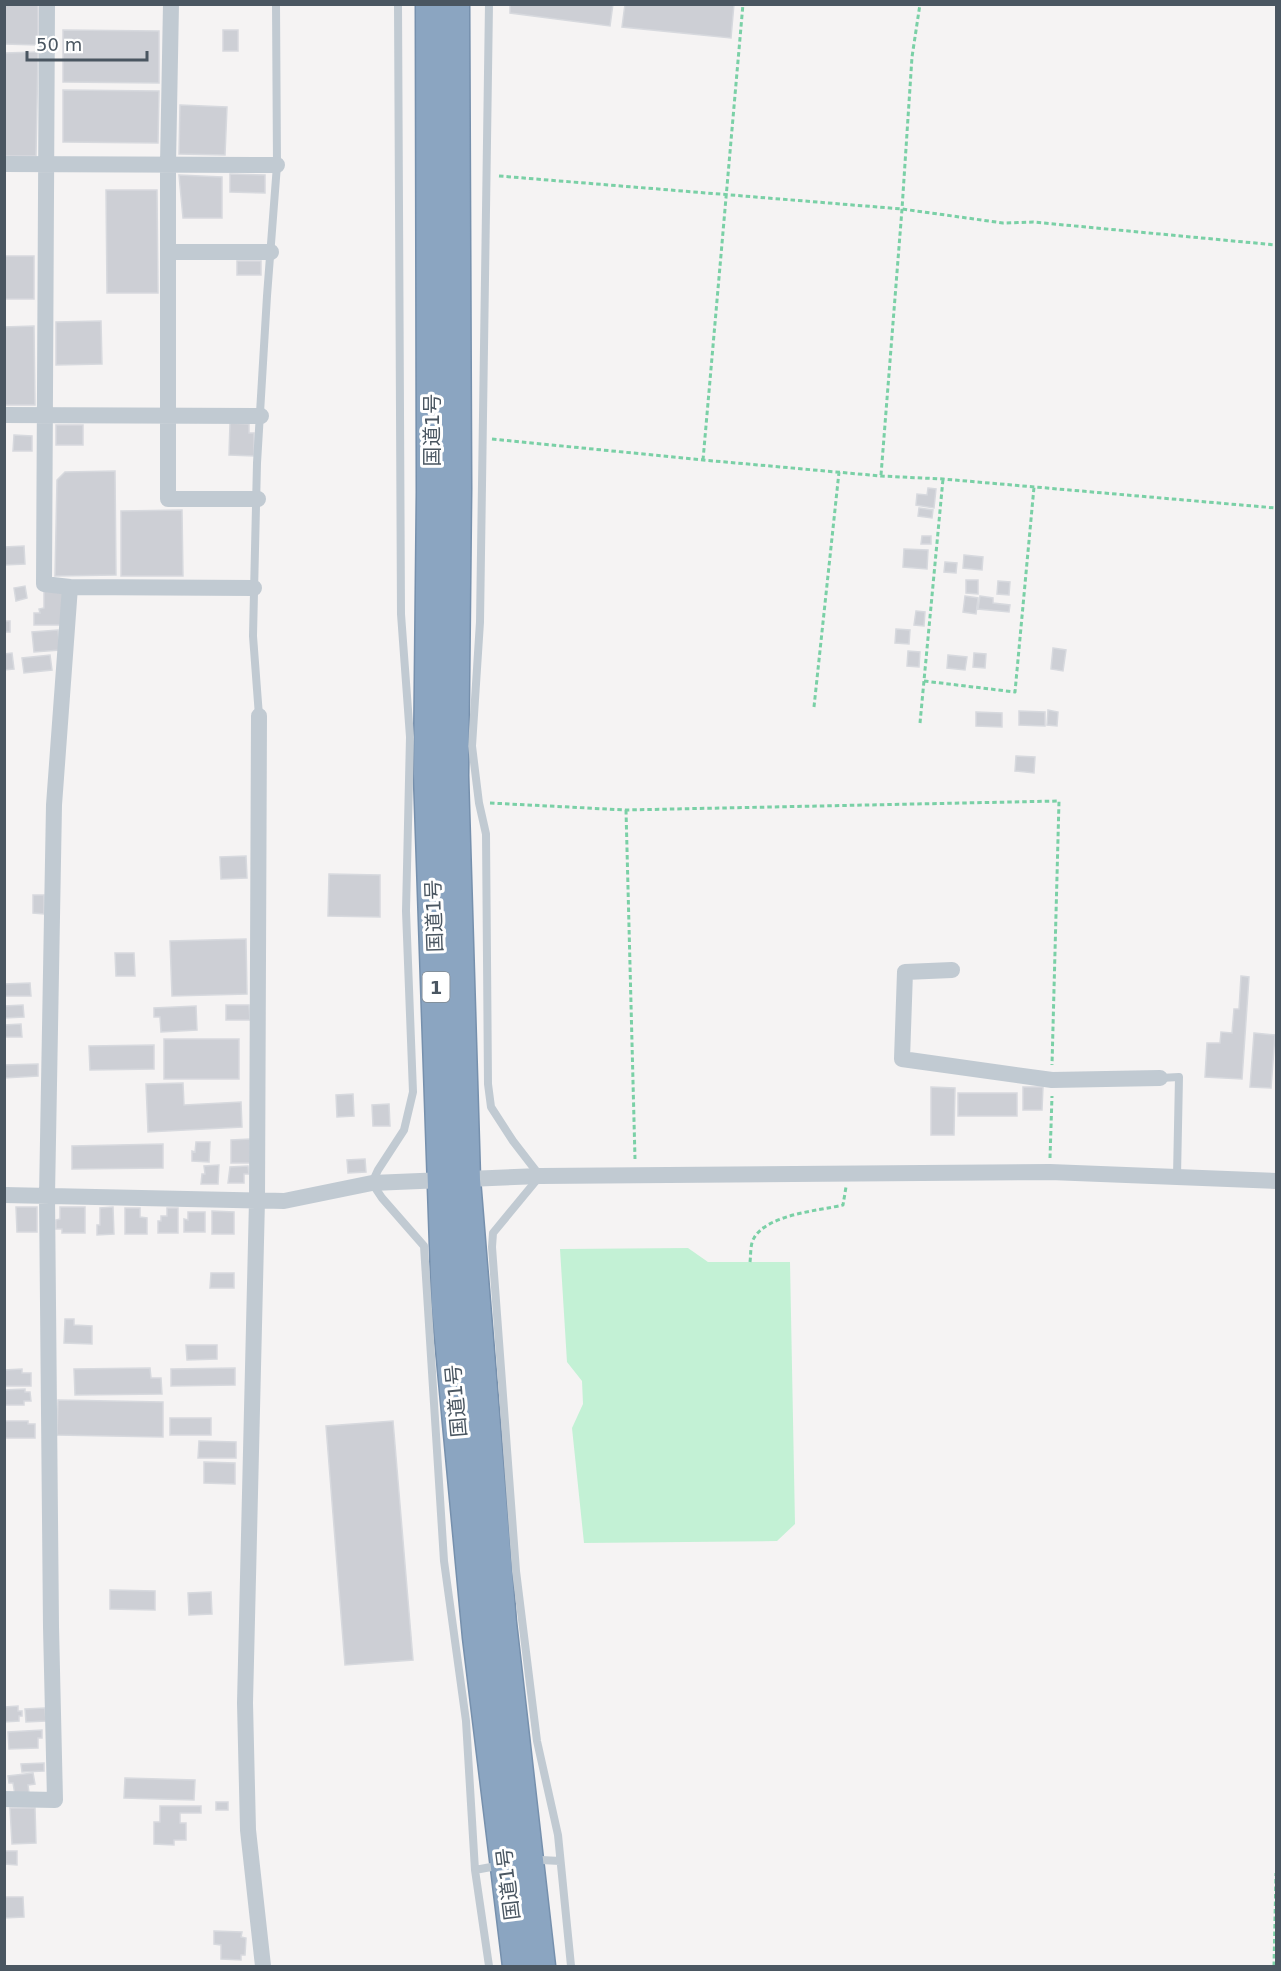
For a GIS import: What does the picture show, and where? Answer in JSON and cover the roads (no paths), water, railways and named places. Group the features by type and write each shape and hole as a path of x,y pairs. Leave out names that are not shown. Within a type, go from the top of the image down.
{"highway":[{"name":"国道1号","path":"431,4 432,504 429,774 453,1180 540,1966"},
{"name":"国道1号","path":"454,4 456,489 453,1180 447,1305 477,1625 518,1966"}],"street":[{"path":"47,4 44,584 70,587 254,588"},
{"path":"171,4 168,164 168,499 258,499"},
{"path":"4,164 278,165"},
{"path":"168,252 270,252"},
{"path":"4,415 261,416"},
{"path":"4,1799 55,1800 46,1196 54,805 70,587"},
{"path":"260,716 257,1200 245,1703 248,1830 263,1966"},
{"path":"952,970 905,972 902,1059 1052,1080 1160,1078"},
{"path":"4,1195 284,1200 372,1183 540,1176 1050,1172 1276,1181"}],"lane":[{"path":"260,716 253,636 254,588 258,499 257,463 270,252 278,165 276,4"},
{"path":"398,4 400,591 410,737 406,910 413,1092 404,1130 372,1183 382,1198 424,1246 444,1562 466,1721 475,1870 489,1966"},
{"path":"489,4 480,622 472,746 479,803 486,834 488,1084 491,1107 540,1176 494,1233 492,1247 516,1571 537,1741 558,1835 571,1966"},
{"path":"1160,1078 1179,1077 1177,1176"},
{"path":"541,1860 560,1861"},
{"path":"475,1870 491,1867"}]}
